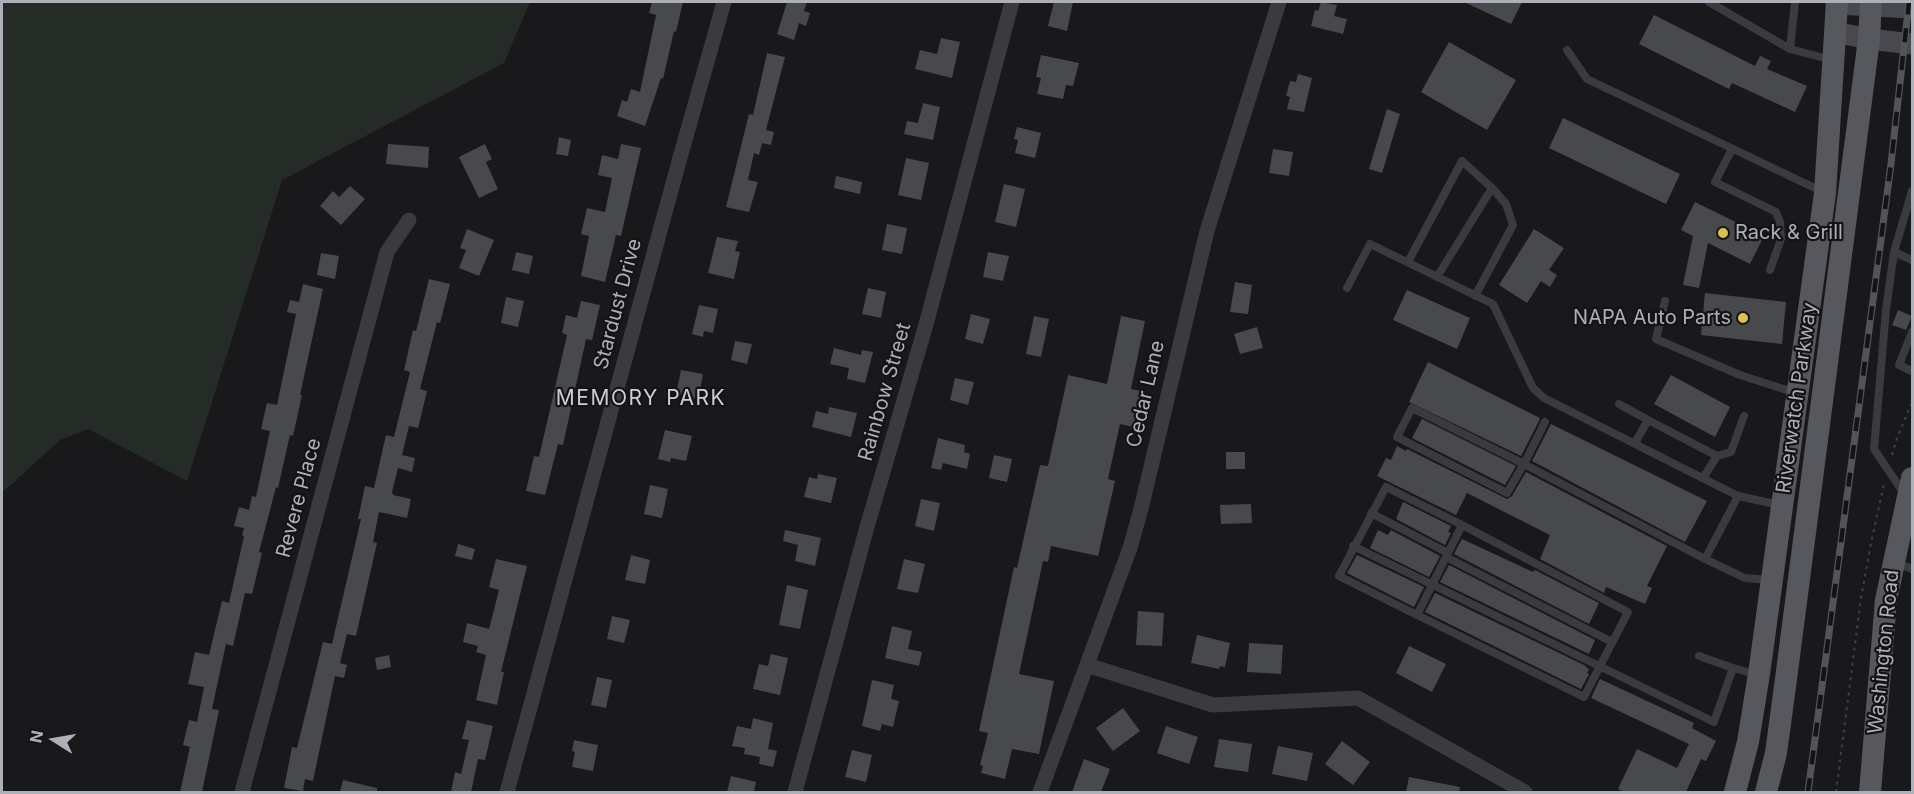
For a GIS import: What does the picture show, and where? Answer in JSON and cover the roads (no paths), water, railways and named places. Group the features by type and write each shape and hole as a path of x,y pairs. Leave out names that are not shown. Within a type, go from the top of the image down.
{"main road":[{"path":"1837,3 1871,3 1912,8"},
{"name":"Riverwatch Parkway","path":"1735,792 1748,742 1759,674 1825,192 1837,3"},
{"name":"Riverwatch Parkway","path":"1766,792 1776,753 1786,679 1869,39 1871,3"},
{"path":"1835,32 1912,44"},
{"name":"Washington Road","path":"1870,792 1886,600 1903,565 1910,488"}],"street":[{"name":"Stardust Drive","path":"507,792 724,2"},
{"name":"Rainbow Street","path":"795,792 867,527 925,328 1012,2"},
{"name":"Cedar Lane","path":"1040,792 1126,559 1138,519 1208,231 1280,2"},
{"name":"Revere Place","path":"242,792 387,252 409,220"},
{"path":"1087,665 1213,705 1358,698 1525,792"}],"lane":[{"path":"1709,2 1790,49 1833,61"},
{"path":"1790,49 1795,2"},
{"path":"1567,50 1587,79 1825,192"},
{"path":"1732,149 1715,182 1776,212 1780,222 1781,239 1770,270"},
{"path":"1408,262 1462,161 1506,204 1513,225 1475,296"},
{"path":"1437,276 1492,188"},
{"path":"1910,488 1888,470 1874,449 1886,310 1894,252 1910,205 1912,191"},
{"path":"1347,288 1370,244 1493,304 1533,388 1544,398 1738,495 1781,506"},
{"path":"1894,252 1912,260"},
{"path":"1665,301 1656,339 1740,375 1797,394"},
{"path":"1912,332 1899,365 1912,371"},
{"path":"1619,405 1717,456"},
{"path":"1545,422 1524,464 1507,494 1397,437 1412,408 1524,464 1705,559 1745,578 1772,580"},
{"path":"1704,478 1717,456 1731,452 1744,416"},
{"path":"1635,443 1648,420"},
{"path":"1386,487 1431,508 1628,612 1584,697 1339,576 1371,513 1386,487"},
{"path":"1705,559 1738,495"},
{"path":"1371,513 1612,642"},
{"path":"1417,615 1462,525"},
{"path":"1353,546 1599,668 1714,722 1733,668"},
{"path":"1699,656 1759,674"}],"railway":[{"path":"1808,792 1891,164 1909,2"}],"place":[{"name":"Rack & Grill","path":"1723,233"},
{"name":"NAPA Auto Parts","path":"1743,318"}],"district":[{"name":"MEMORY PARK","path":"641,399"}]}
